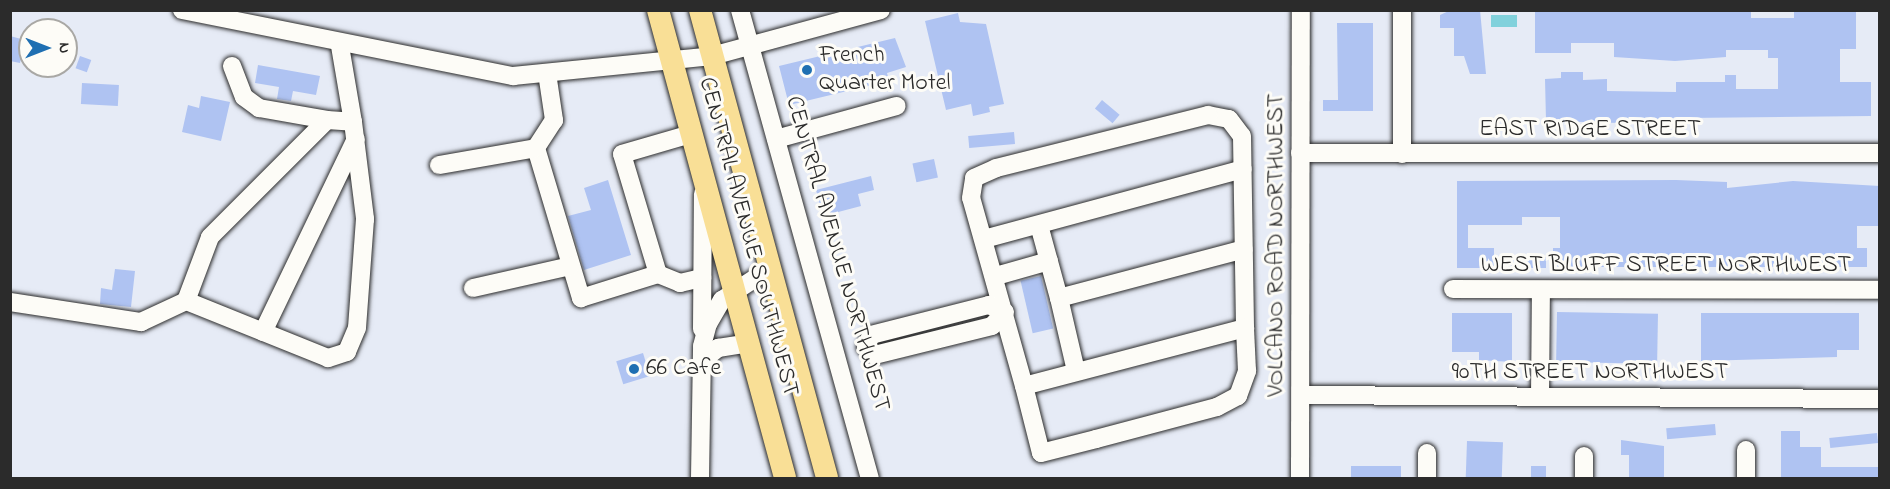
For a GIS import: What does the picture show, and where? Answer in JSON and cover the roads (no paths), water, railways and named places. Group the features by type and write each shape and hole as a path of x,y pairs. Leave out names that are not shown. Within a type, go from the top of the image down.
{"main road":[{"name":"CENTRAL AVENUE SOUTHWEST","path":"658,10 785,478"},
{"path":"700,10 827,478"}],"street":[{"path":"182,10 340,46 484,75 548,73 671,56 712,56 880,10"},
{"name":"CENTRAL AVENUE NORTHWEST","path":"740,10 838,356 870,478"},
{"name":"VOLCANO ROAD NORTHWEST","path":"1300,478 1301,10"},
{"path":"1402,10 1402,154"},
{"path":"186,301 328,358 347,352 357,328 365,229 355,131 340,46"},
{"path":"232,66 244,97 259,108 327,120 355,131"},
{"path":"439,165 536,148 554,120 548,73"},
{"path":"776,139 897,106"},
{"path":"1208,116 1229,119 1242,135 1247,371 1238,396 1217,407 1041,453 996,276 984,239 971,198 974,178 996,168 1208,116"},
{"path":"10,302 141,322 186,301 210,237 327,120"},
{"path":"263,332 355,131"},
{"path":"658,274 622,154 691,134"},
{"path":"536,148 580,298 658,274 680,284 702,278"},
{"name":"EAST RIDGE STREET","path":"1300,153 1880,153"},
{"path":"984,239 1243,169"},
{"path":"700,478 703,175"},
{"path":"1039,225 1076,371"},
{"path":"1059,298 1244,249"},
{"path":"996,276 1049,261"},
{"path":"473,288 571,266"},
{"path":"702,354 711,314 734,290 769,269"},
{"name":"WEST BLUFF STREET NORTHWEST","path":"1453,289 1880,290"},
{"path":"1540,397 1541,290"},
{"path":"838,356 866,347 871,335 989,305 1005,312"},
{"path":"971,310 975,331"},
{"path":"866,347 875,355 975,331 992,326 1005,312"},
{"path":"1024,386 1245,328"},
{"path":"702,354 718,348 748,343"},
{"name":"90TH STREET NORTHWEST","path":"1301,395 1880,399"},
{"path":"1746,450 1746,478"},
{"path":"1427,453 1427,478"},
{"path":"1584,456 1584,478"}],"water":[{"path":"1491,15 1517,15 1517,27 1491,27"}],"place":[{"name":"French Quarter Motel","path":"807,70"},
{"name":"66 Cafe","path":"634,369"}]}
